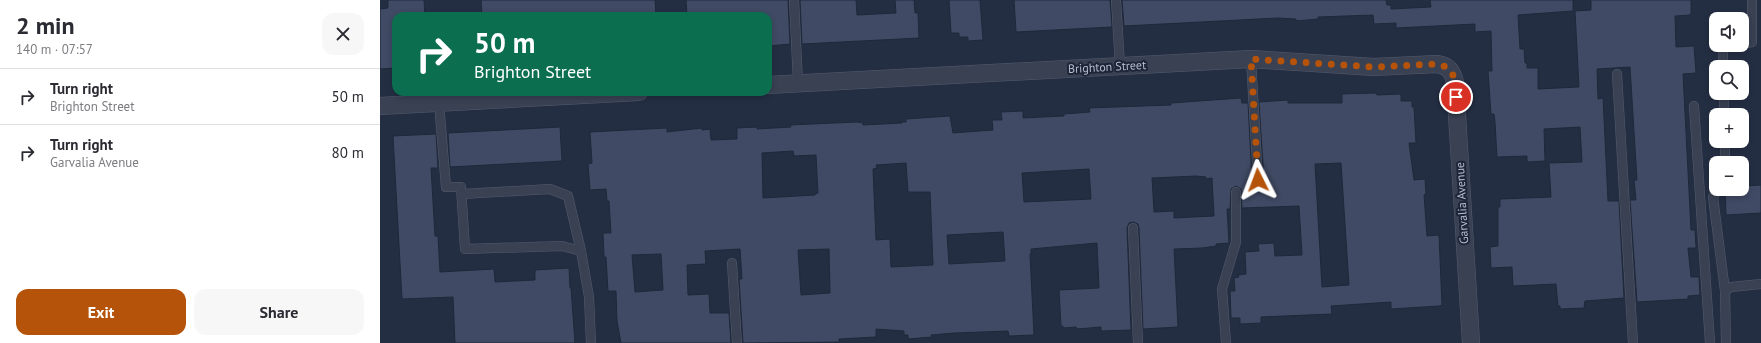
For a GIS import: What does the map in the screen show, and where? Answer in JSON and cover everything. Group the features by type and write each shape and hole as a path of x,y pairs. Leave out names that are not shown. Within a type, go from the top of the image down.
{"street":[{"name":"Brighton Street","path":"772,85 1251,59 1374,67 1437,64 1446,66"},
{"name":"Garvalia Avenue","path":"1446,66 1452,72 1455,82 1471,343"},
{"path":"380,106 526,96"}],"lane":[{"path":"794,0 798,83"},
{"path":"1116,0 1120,66"},
{"path":"1752,0 1756,41"},
{"path":"1251,59 1258,180"},
{"path":"1617,74 1633,343"},
{"path":"440,103 446,188 461,187 465,249 562,246 580,251"},
{"path":"1694,106 1710,343"},
{"path":"462,194 550,189 568,196 590,297 591,343"},
{"path":"1226,343 1222,289 1226,274 1233,258 1236,242 1236,192"},
{"path":"1714,196 1725,291 1726,343"},
{"path":"1133,228 1138,343"},
{"path":"732,263 737,343"},
{"path":"1725,291 1731,287 1761,284"}],"building":[{"path":"388,0 424,0 425,12 392,12 392,68 380,69 380,9 388,8"},
{"path":"481,0 655,0 656,12 482,12"},
{"path":"686,0 788,0 790,44 772,46 772,12 687,12"},
{"path":"800,0 856,0 857,15 896,13 895,0 914,0 915,13 918,13 919,38 802,44"},
{"path":"949,0 980,0 983,40 968,41 968,37 959,37 959,33 951,33"},
{"path":"1014,0 1110,0 1112,27 1016,32"},
{"path":"1122,0 1386,0 1387,5 1391,5 1391,9 1431,7 1430,0 1573,0 1573,11 1518,15 1520,49 1524,49 1527,68 1538,68 1538,89 1579,87 1575,11 1591,10 1591,0 1691,0 1690,15 1675,16 1676,47 1694,46 1696,73 1683,74 1691,230 1695,230 1696,248 1688,248 1691,277 1699,277 1700,295 1688,296 1688,299 1637,302 1630,200 1636,200 1634,180 1637,180 1630,67 1597,69 1598,99 1603,98 1608,201 1619,201 1624,298 1585,301 1584,308 1560,309 1560,306 1558,306 1556,284 1513,286 1512,267 1491,268 1490,247 1498,246 1498,207 1500,207 1500,199 1551,197 1549,163 1582,162 1580,127 1544,129 1545,161 1527,162 1527,156 1497,157 1495,122 1494,114 1491,114 1488,71 1492,71 1491,31 1475,32 1475,24 1396,28 1396,23 1374,24 1373,15 1318,17 1318,19 1296,21 1296,19 1278,18 1124,26"},
{"path":"1342,94 1401,94 1401,101 1412,101 1412,107 1414,107 1416,143 1409,143 1414,180 1425,179 1426,194 1424,195 1427,236 1439,235 1442,305 1391,309 1391,302 1331,306 1332,314 1261,317 1261,323 1240,324 1240,318 1231,318 1230,291 1235,291 1234,278 1239,277 1238,275 1246,274 1245,252 1259,251 1258,244 1274,243 1275,256 1302,255 1299,206 1242,208 1241,189 1236,186 1231,189 1230,209 1227,209 1229,243 1216,244 1216,246 1202,248 1174,249 1178,327 1143,329 1139,228 1138,224 1133,222 1129,223 1127,228 1131,330 1101,331 1101,327 1077,329 1076,327 1063,328 1063,326 1061,326 1059,290 1099,288 1097,243 1031,249 1034,335 1009,336 1008,331 954,333 908,339 908,335 904,335 904,331 876,329 876,337 839,339 839,342 743,343 739,279 742,279 740,249 705,251 706,264 687,265 688,295 709,294 710,313 729,313 731,343 621,343 617,321 616,291 608,291 606,257 604,257 603,233 611,233 609,201 607,201 606,189 590,190 588,164 592,163 590,132 667,128 667,132 702,128 702,130 710,129 711,140 737,139 737,128 757,127 757,129 791,127 790,125 857,122 863,123 863,125 902,123 906,122 906,119 950,116 953,133 993,130 992,120 1002,120 1001,112 1023,111 1023,118 1064,116 1064,114 1090,112 1089,108 1171,105 1171,103 1241,98 1242,103 1248,103 1252,180 1253,184 1258,186 1262,185 1264,180 1259,102 1288,100 1288,103 1342,103","holes":["793,151 794,156 816,155 818,193 815,195 763,198 762,153","906,163 908,192 930,192 933,265 891,267 890,239 876,240 873,169 877,168 876,165","1341,163 1349,285 1322,287 1315,164","1089,169 1091,199 1024,202 1022,173","1196,176 1206,177 1206,179 1212,178 1214,216 1174,218 1174,211 1154,212 1152,178","1003,232 1005,261 949,264 947,235","829,249 830,293 801,295 798,250","661,254 663,290 635,292 632,255"]},
{"path":"560,127 562,161 450,167 448,133"},
{"path":"436,134 438,168 431,168 435,236 438,236 440,272 494,269 495,282 535,280 535,270 569,268 575,343 455,343 453,297 402,299 393,136"},
{"path":"1761,185 1761,213 1726,215 1725,196 1749,196 1749,186"}],"route":[{"path":"1258,180 1251,59 1374,67 1437,64 1446,66 1452,72 1455,82 1456,97"}]}
